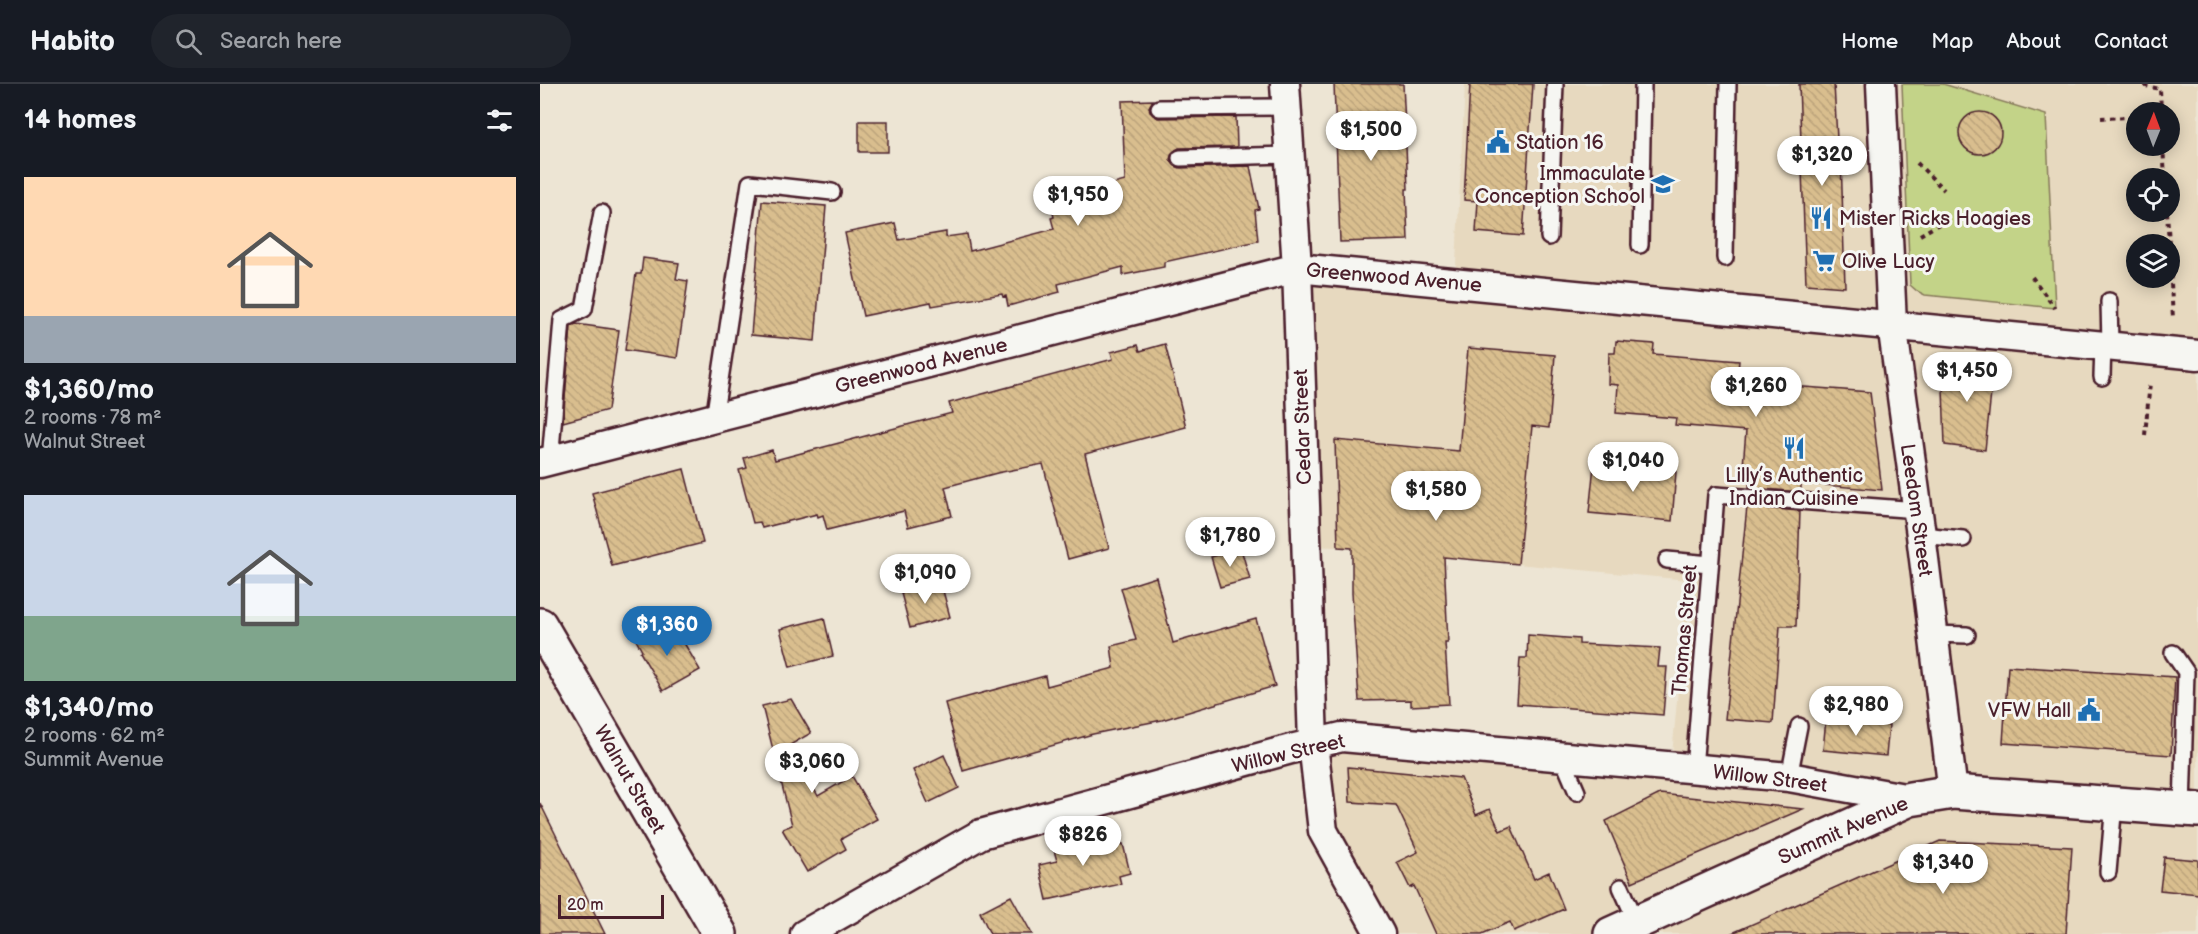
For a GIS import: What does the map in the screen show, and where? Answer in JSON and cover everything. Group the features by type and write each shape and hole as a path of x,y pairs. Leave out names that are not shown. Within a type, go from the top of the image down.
{"street":[{"name":"Leedom Street","path":"1881,84 1892,324 1920,523 1953,792"},
{"name":"Cedar Street","path":"1286,96 1297,268 1313,743 1323,831 1380,934"},
{"name":"Greenwood Avenue","path":"545,462 1297,268 2198,355"},
{"name":"Walnut Street","path":"540,625 720,934"},
{"name":"Willow Street","path":"805,934 981,834 1342,737 1789,777 1910,799"},
{"name":"Summit Avenue","path":"1624,928 1910,799 1953,792 2190,809"}],"lane":[{"path":"1549,237 1555,84"},
{"path":"1640,245 1643,84"},
{"path":"1725,258 1728,84"},
{"path":"1159,108 1286,96"},
{"path":"1180,158 1289,155"},
{"path":"714,419 750,183 831,192"},
{"path":"545,462 562,320 584,309 602,213"},
{"path":"2102,377 2109,301"},
{"name":"Thomas Street","path":"1694,769 1716,495 1920,523"},
{"path":"1920,523 1963,539"},
{"path":"1667,560 1710,564"},
{"path":"1933,634 1967,635"},
{"path":"2173,653 2186,672 2190,809"},
{"path":"1789,777 1799,726"},
{"path":"1562,757 1577,792"},
{"path":"2108,872 2114,803"},
{"path":"1620,887 1624,928"}],"path":[{"path":"2146,84 2146,86 2160,89 2161,102"},
{"path":"2101,118 2126,117"},
{"path":"1913,159 1944,190"},
{"path":"1918,236 1944,220"},
{"path":"2032,277 2055,308"},
{"path":"2171,288 2173,322"},
{"path":"2145,435 2151,372"}],"shaded area":[{"path":"1465,84 2198,84 2198,934 1380,934 1323,831 1313,743 1671,766 1688,580 1338,547 1306,546 1297,268 1455,283"}],"green space":[{"path":"1902,84 1943,84 2046,115 2055,308 1925,295 1910,285"}],"building":[{"path":"1334,84 1403,84 1408,240 1340,242"},
{"name":"Station 16","path":"1470,84 1533,84 1523,236 1476,232 1478,201 1464,200"},
{"path":"1799,84 1834,84 1838,157 1841,157 1845,287 1806,284"},
{"path":"1153,100 1149,107 1150,112 1158,118 1236,117 1237,147 1179,148 1172,153 1170,159 1175,166 1180,168 1250,166 1259,209 1255,210 1258,241 1164,262 1164,267 1123,275 1123,267 1058,284 1060,292 1008,306 1006,296 1003,297 1002,294 932,306 931,302 863,316 845,233 895,223 899,240 946,232 946,237 967,234 970,251 1054,229 1050,201 1125,181 1122,101"},
{"path":"1980,112 1995,118 2001,133 1995,148 1980,154 1965,148 1959,133 1965,118"},
{"path":"859,121 888,121 888,152 859,152"},
{"path":"762,201 826,206 815,341 751,335"},
{"path":"643,258 679,263 676,279 688,281 677,358 625,350 636,274 641,274"},
{"path":"576,324 619,330 608,410 563,422 571,326"},
{"path":"1616,341 1654,344 1653,354 1739,361 1737,382 1870,392 1882,490 1801,483 1801,492 1749,488 1750,478 1742,477 1746,431 1675,425 1676,418 1616,413 1618,385 1608,384 1609,353 1615,353"},
{"path":"1165,344 1186,427 1085,454 1109,548 1068,559 1043,464 945,487 952,516 908,527 904,511 827,530 823,515 818,517 817,514 762,528 760,522 753,523 739,470 747,468 744,458 772,450 775,460 952,413 949,403 1113,359 1111,352 1138,345 1140,351"},
{"path":"1468,348 1555,355 1549,428 1532,426 1518,564 1444,557 1448,643 1445,643 1449,704 1411,706 1411,700 1359,701 1352,593 1352,548 1338,547 1335,440 1459,451"},
{"path":"1942,360 1994,365 1985,450 1945,445"},
{"path":"1594,465 1676,472 1672,521 1589,513"},
{"path":"684,469 703,543 612,566 592,493"},
{"path":"1747,507 1800,511 1796,626 1780,626 1773,723 1725,719"},
{"path":"1241,549 1250,579 1220,587 1211,557"},
{"path":"1156,577 1173,643 1256,619 1275,686 1162,720 1093,734 963,771 945,703 1045,676 1047,686 1114,668 1111,646 1136,640 1121,588"},
{"path":"941,583 950,617 910,628 901,593"},
{"path":"824,618 833,656 790,667 780,629"},
{"path":"666,623 671,633 677,631 700,670 663,691 640,652 642,651 636,640"},
{"path":"1528,635 1579,639 1579,644 1660,648 1658,667 1667,667 1663,715 1517,704 1520,658 1527,658"},
{"name":"VFW Hall","path":"2008,666 2175,677 2171,755 2003,743"},
{"path":"791,699 811,733 790,745 818,796 852,776 877,819 841,839 846,849 807,872 782,829 792,825 762,706"},
{"path":"1826,719 1889,725 1886,756 1823,750"},
{"path":"944,755 959,788 928,803 913,770"},
{"path":"1348,767 1461,778 1476,815 1490,809 1500,831 1511,826 1534,879 1549,872 1564,909 1514,931 1510,922 1482,934 1436,934 1414,886 1410,888 1397,862 1418,852 1396,805 1350,802"},
{"path":"1660,794 1803,809 1632,882 1606,821"},
{"path":"540,803 605,934 540,934"},
{"path":"1100,832 1103,848 1123,844 1130,873 1119,876 1121,884 1047,900 1039,865 1057,861 1052,843"},
{"path":"1940,841 2072,847 2066,934 1730,934"},
{"path":"2164,857 2198,860 2198,894 2160,890"},
{"path":"1011,896 1032,934 990,934 980,912"}],"place":[{"name":"Station 16","path":"1498,142"},
{"name":"Immaculate Conception School","path":"1663,184"},
{"name":"Mister Ricks Hoagies","path":"1821,218"},
{"name":"Olive Lucy","path":"1824,261"},
{"name":"Lilly’s Authentic Indian Cuisine","path":"1794,448"},
{"name":"VFW Hall","path":"2089,710"}]}
